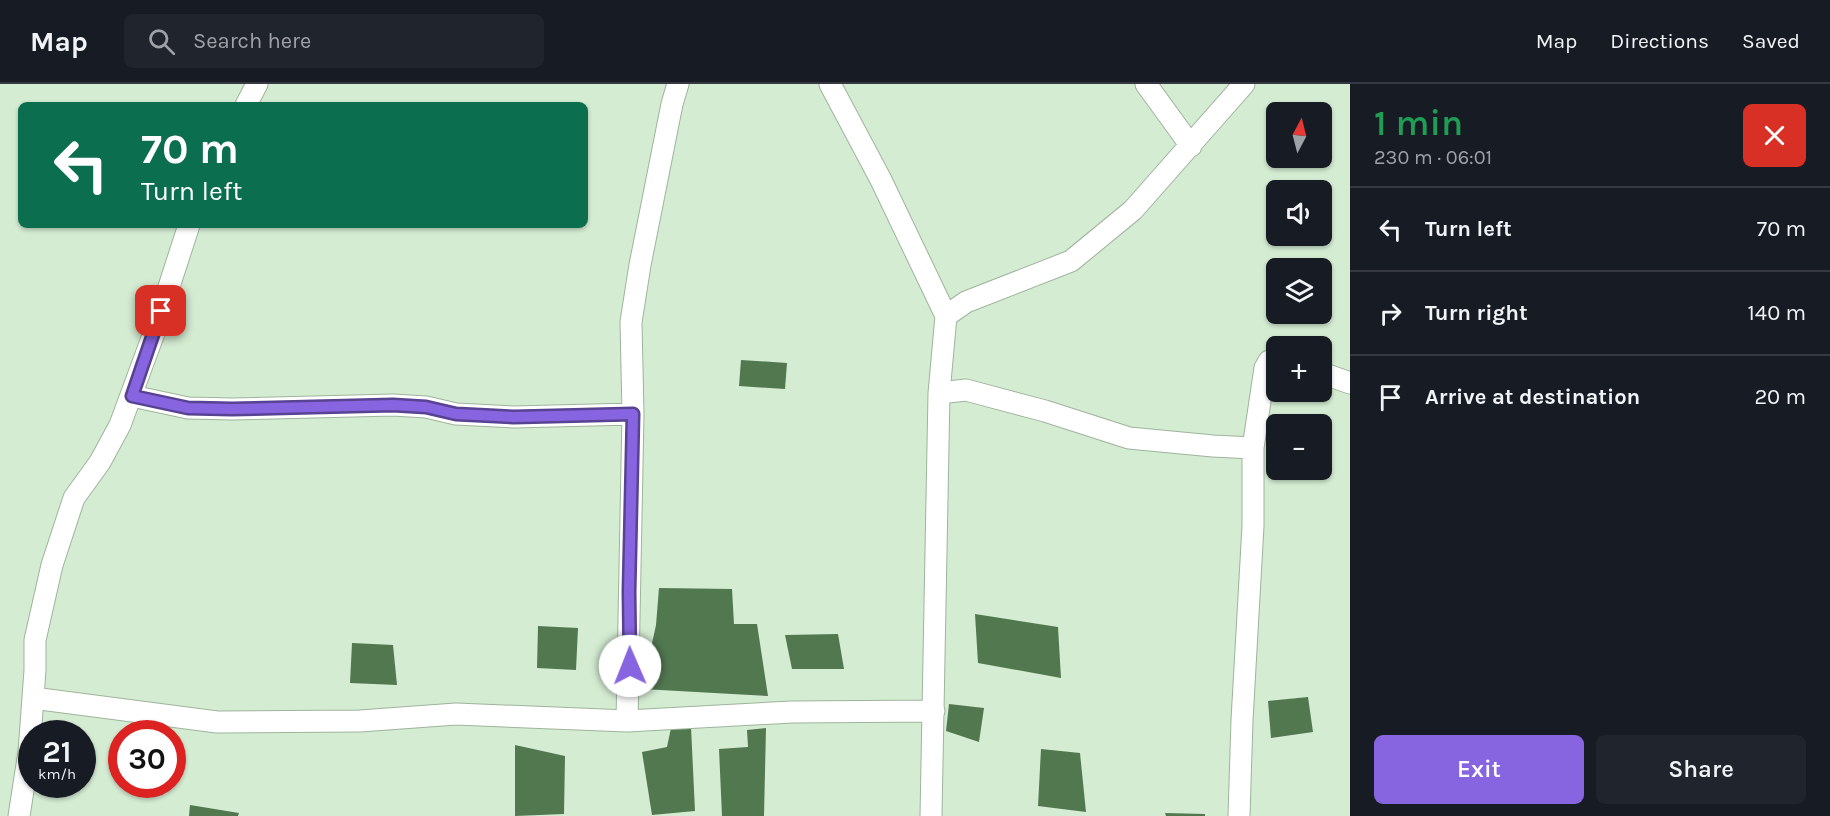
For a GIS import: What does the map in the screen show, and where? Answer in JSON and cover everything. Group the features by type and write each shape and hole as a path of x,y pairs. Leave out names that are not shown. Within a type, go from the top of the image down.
{"street":[{"path":"248,102 257,84"},
{"path":"627,721 633,414 631,322 640,265 678,84"},
{"path":"830,84 881,180 946,316 939,393 932,816"},
{"path":"1146,84 1191,146"},
{"path":"946,316 966,302 1071,261 1132,210 1244,84"},
{"path":"19,816 28,752 36,640 51,565 74,498 100,462 120,425 132,396 188,228"},
{"path":"1239,816 1253,526 1253,448 1266,366"},
{"path":"1332,376 1350,382"},
{"path":"939,393 966,390 1045,411 1129,438 1253,448"},
{"path":"132,396 188,408 393,405 426,407 456,414 514,417 633,414"},
{"path":"33,698 217,722 360,721 456,714 627,721 792,712 934,711"}],"building":[{"path":"741,360 787,363 785,389 739,386"},
{"path":"659,588 732,589 734,624 757,624 768,696 642,689 656,625"},
{"path":"975,614 1058,627 1061,678 978,663"},
{"path":"538,626 578,628 576,670 537,668"},
{"path":"838,634 844,669 792,669 785,635"},
{"path":"352,643 393,645 397,685 350,683"},
{"path":"1308,697 1313,732 1271,738 1268,701"},
{"path":"949,704 984,708 979,742 946,731"},
{"path":"691,727 695,811 652,815 642,752 667,747 671,728"},
{"path":"766,728 764,816 722,816 719,749 748,747 747,730"},
{"path":"515,745 565,756 564,814 515,816"},
{"path":"1041,749 1080,753 1086,812 1038,806"},
{"path":"190,805 239,813 238,816 189,816"},
{"path":"1165,813 1205,814 1205,816 1166,816"}],"route":[{"path":"161,311 132,396 188,408 393,405 426,407 456,414 514,417 633,414 629,592 630,666"}]}
